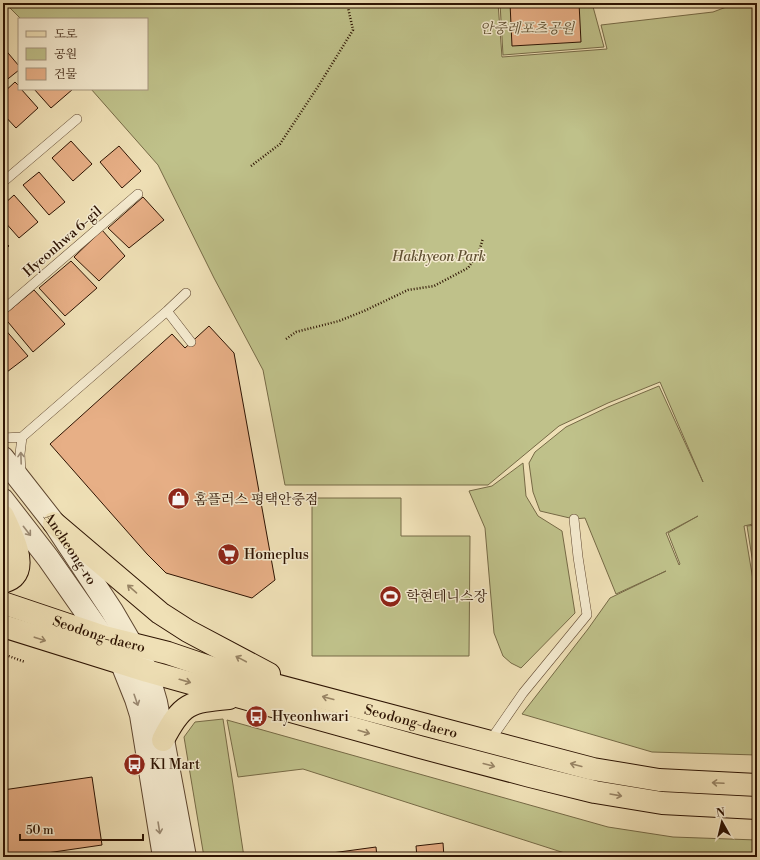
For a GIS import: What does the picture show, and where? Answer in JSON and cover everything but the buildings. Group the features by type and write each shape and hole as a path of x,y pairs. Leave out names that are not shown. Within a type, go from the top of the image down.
{"main road":[{"path":"3,516 18,552 19,562 18,569 14,576 3,582"},
{"path":"54,523 160,613 188,631 300,690"},
{"name":"Seodong-daero","path":"3,604 104,637 168,653 218,670 300,690 593,769 658,780 757,785"},
{"name":"Seodong-daero","path":"3,626 122,664 420,747 595,792 662,803 757,808"},
{"path":"163,740 173,720 190,704 208,700 240,697"}],"street":[{"name":"Ancheong-ro","path":"3,458 22,480 54,523 132,644 147,671 156,702 185,857"},
{"name":"Ancheong-ro","path":"3,500 48,558 122,664 141,715 164,857"},
{"path":"122,664 132,644"}],"lane":[{"path":"3,182 77,119"},
{"name":"Hyeonhwa 6-gil","path":"3,310 138,194"},
{"path":"3,438 22,437 186,293"},
{"path":"167,311 191,342"},
{"path":"22,437 20,454 22,480"},
{"path":"489,742 523,693 587,615 574,519"}],"path":[{"path":"251,166 280,144 353,30 347,3"},
{"path":"286,339 296,332 339,321 364,311 408,290 434,286 468,268 479,252 484,238"},
{"path":"3,654 25,662"}],"green space":[{"name":"Hakhyeon Park","path":"7,3 498,3 502,57 607,49 601,25 713,12 737,3 757,3 757,523 744,526 757,604 757,755 652,752 522,714 588,629 610,598 666,571 616,594 585,518 574,519 540,511 533,492 529,463 535,452 566,427 608,407 659,386 703,482 660,382 608,403 559,426 488,485 285,485 263,370 214,278 158,165 92,90 148,90 148,18 20,18 7,5","holes":["698,516 668,533 680,564 679,565 666,533"]},
{"name":"안중레포츠공원","path":"500,3 592,3 604,47 503,55"},
{"path":"523,463 526,496 538,516 562,531 575,613 521,668 511,663 503,656 494,633 485,528 469,491 492,486"},
{"name":"학현테니스장","path":"312,498 401,498 401,536 470,536 469,656 312,656"},
{"path":"757,525 757,589 747,526"},
{"path":"223,719 244,857 204,857 184,737 195,722"},
{"path":"227,720 608,827 673,837 757,840 757,857 577,857 303,769 238,777"}],"place":[{"name":"홈플러스 평택안중점","path":"179,499"},
{"name":"Homeplus","path":"229,554"},
{"name":"학현테니스장","path":"391,596"},
{"name":"Hyeonhwari","path":"256,716"},
{"name":"K1 Mart","path":"135,764"}]}
